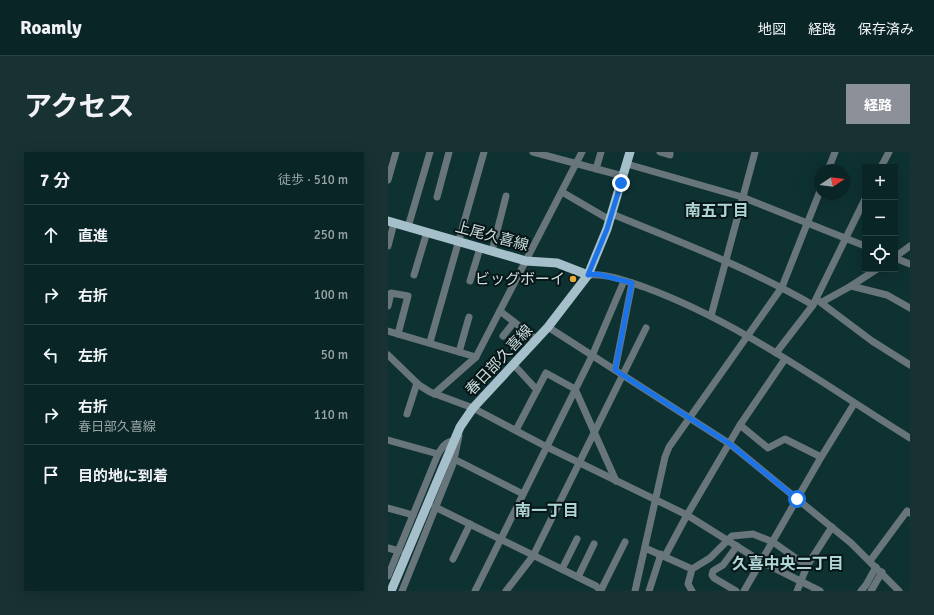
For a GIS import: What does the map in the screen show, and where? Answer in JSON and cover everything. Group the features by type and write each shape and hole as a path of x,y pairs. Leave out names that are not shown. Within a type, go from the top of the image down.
{"main road":[{"name":"春日部久喜線","path":"391,591 404,550 460,427 473,408 548,327 588,275 611,217 630,152"},
{"name":"上尾久喜線","path":"391,222 526,261 557,263 588,275"}],"street":[{"path":"388,180 396,152"},
{"path":"408,227 430,152"},
{"path":"437,197 449,152"},
{"path":"430,342 484,152"},
{"path":"533,152 623,176"},
{"path":"434,394 476,357 582,152"},
{"path":"596,169 601,152"},
{"path":"660,152 670,155 670,152"},
{"path":"711,316 742,197 756,152"},
{"path":"830,164 835,152"},
{"path":"883,164 889,152"},
{"path":"627,164 742,197 862,245"},
{"path":"562,192 611,217 726,260 817,302 872,341 910,365"},
{"path":"492,251 506,196"},
{"path":"635,591 665,458 669,447 782,287 817,200"},
{"path":"776,353 817,302 845,238 864,200"},
{"path":"388,246 391,222"},
{"path":"414,275 426,232"},
{"path":"898,256 910,246"},
{"path":"470,281 480,248"},
{"path":"898,259 910,264"},
{"path":"817,302 851,286 872,272"},
{"path":"588,275 597,274 628,282 682,301 785,358 854,404 910,438"},
{"path":"475,591 576,390 628,282"},
{"path":"615,370 628,282"},
{"path":"851,286 887,295 910,308"},
{"path":"388,306 391,293 408,296 398,334"},
{"path":"500,311 537,340"},
{"path":"459,352 469,316"},
{"path":"503,336 514,322"},
{"path":"548,327 730,444 832,527 879,569 899,591"},
{"path":"506,591 533,556 646,328"},
{"path":"388,331 430,342 476,357"},
{"path":"388,355 416,383 434,394 473,408 547,447 687,515 762,562 820,591"},
{"path":"649,591 663,555 730,444 740,424 785,358"},
{"path":"514,365 537,390"},
{"path":"516,430 546,373 576,390 616,481"},
{"path":"406,414 416,383"},
{"path":"744,591 821,457 854,404"},
{"path":"740,424 768,448 785,439 821,457"},
{"path":"402,591 454,459 460,427"},
{"path":"388,440 438,454"},
{"path":"388,576 404,550 413,515 438,454 444,445 453,441"},
{"path":"454,459 523,494"},
{"path":"435,507 562,569 601,590 625,542"},
{"path":"388,508 413,515"},
{"path":"870,561 907,511 910,513"},
{"path":"453,559 470,524"},
{"path":"797,591 808,566 832,527"},
{"path":"692,591 688,584 692,569 710,558 735,535 753,534 773,542 808,566"},
{"path":"562,569 577,540"},
{"path":"578,577 594,544"},
{"path":"736,591 714,578 712,575 713,571 726,561 737,546"},
{"path":"388,548 404,550"},
{"path":"645,548 692,569"},
{"path":"862,589 879,569"},
{"path":"871,591 879,569"}],"place":[{"name":"ビッグボーイ","path":"573,279"}],"district":[{"name":"南五丁目","path":"717,210"},
{"name":"南一丁目","path":"547,510"},
{"name":"久喜中央二丁目","path":"788,563"}],"route":[{"path":"621,183 607,229 588,275 597,274 632,283 615,370 730,444 797,499"}]}
